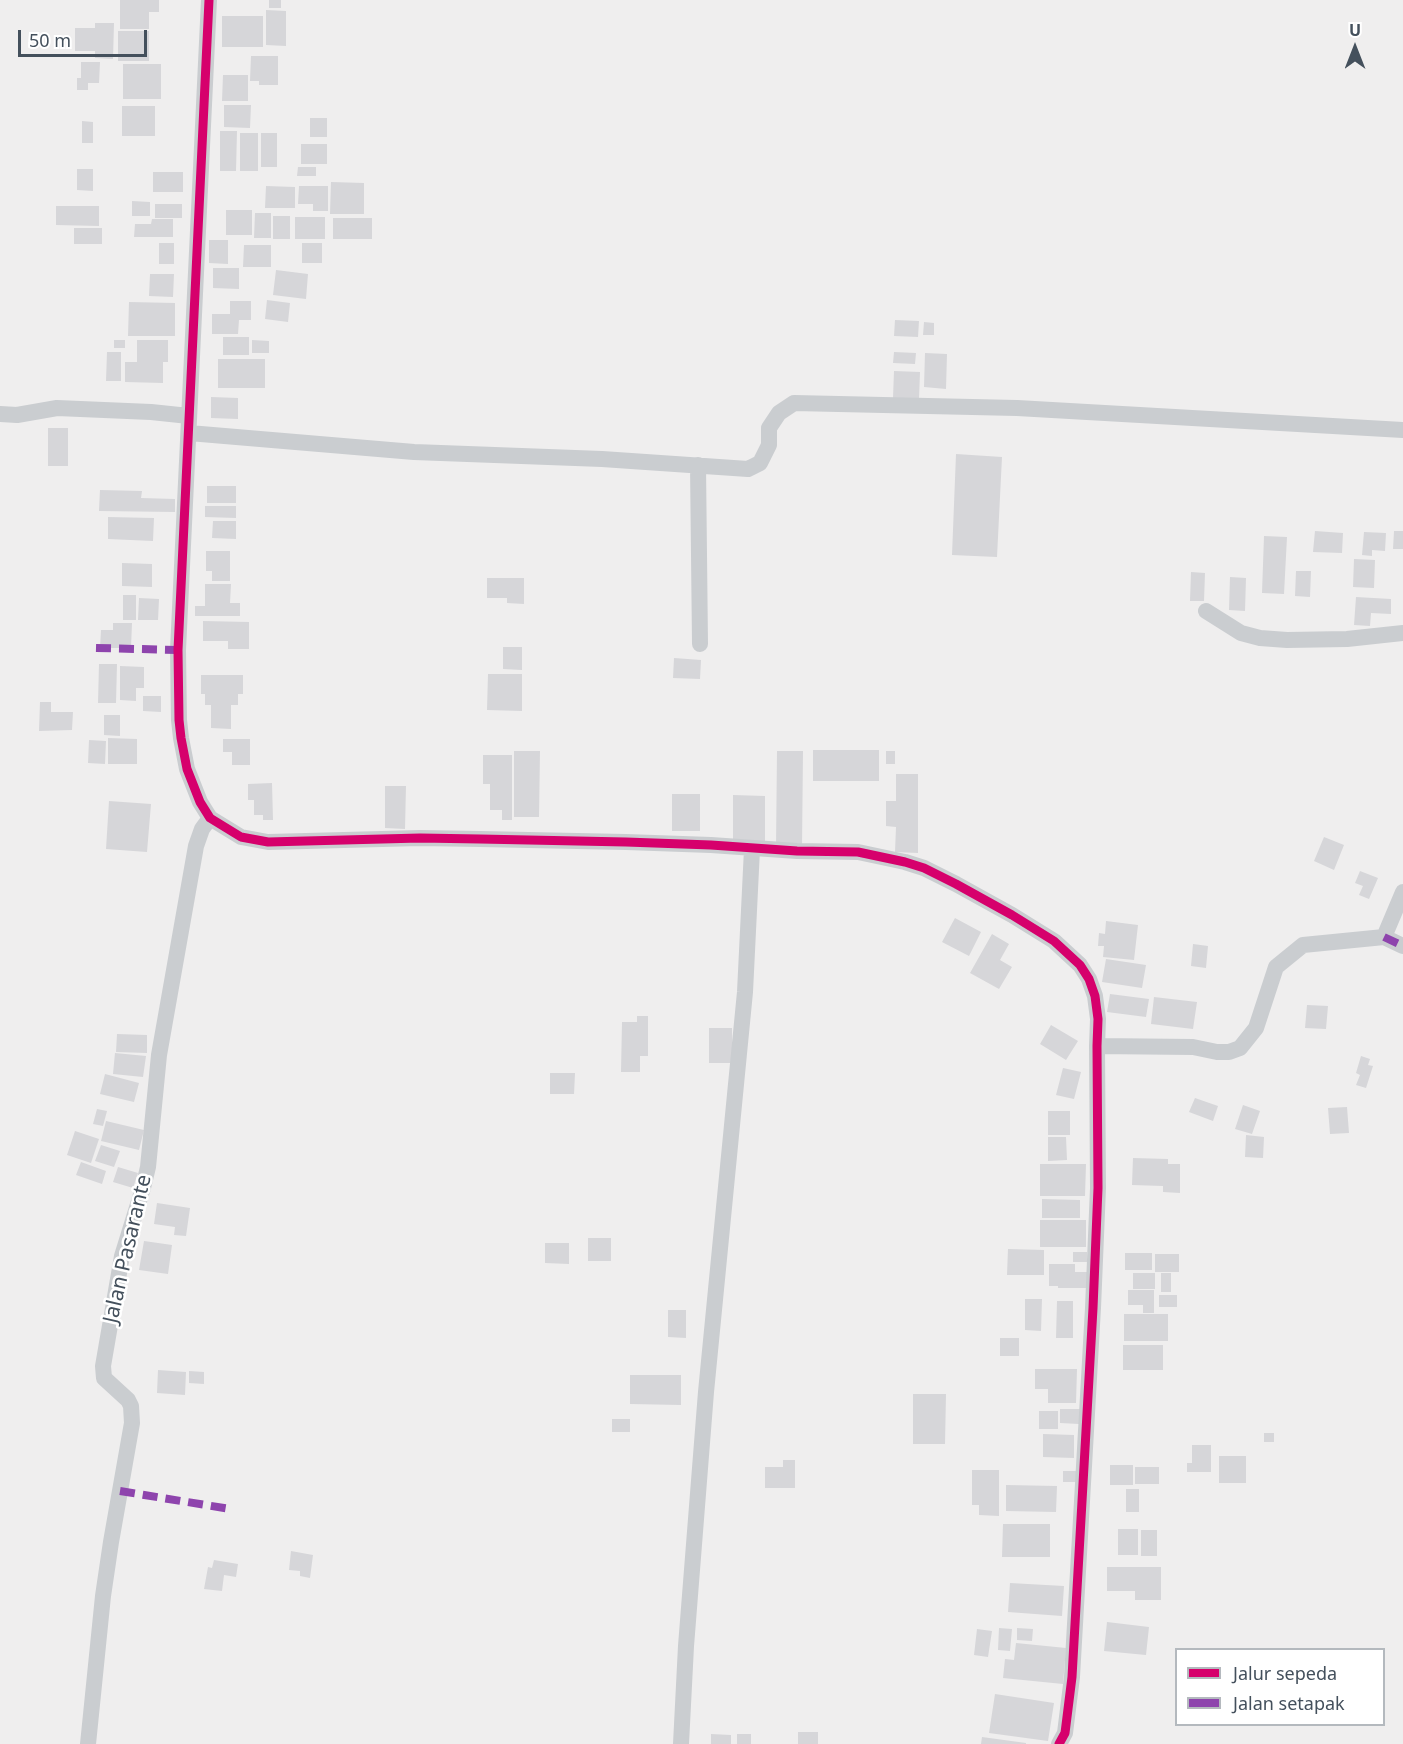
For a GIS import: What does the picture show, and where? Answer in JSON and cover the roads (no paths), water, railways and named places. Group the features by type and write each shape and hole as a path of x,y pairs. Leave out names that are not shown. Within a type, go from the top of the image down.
{"street":[{"path":"209,0 178,650 179,720 187,769 200,802 210,818 241,837 268,842 420,838 480,839 858,852 905,862 956,884 1054,941 1080,965 1089,979 1095,996 1098,1019 1098,1188 1069,1707 1065,1733 1059,1744"},
{"path":"0,414 17,415 57,408 414,452 602,459 748,469 760,463 769,445 769,428 778,413 794,403 1017,408 1403,430"},
{"path":"698,465 700,644"},
{"path":"1206,611 1241,633 1260,638 1347,639 1403,633"},
{"name":"Jalan Pasarante","path":"88,1744 103,1596 132,1424 131,1406 123,1394 104,1378 103,1366 122,1256 148,1167 159,1055 196,846 202,829 210,818"},
{"path":"681,1744 686,1646 706,1392 745,992 752,849"},
{"path":"1384,937 1403,892"},
{"path":"1097,1046 1193,1047 1229,1052 1240,1048 1256,1028 1276,968 1303,945 1384,937 1403,946"}]}
